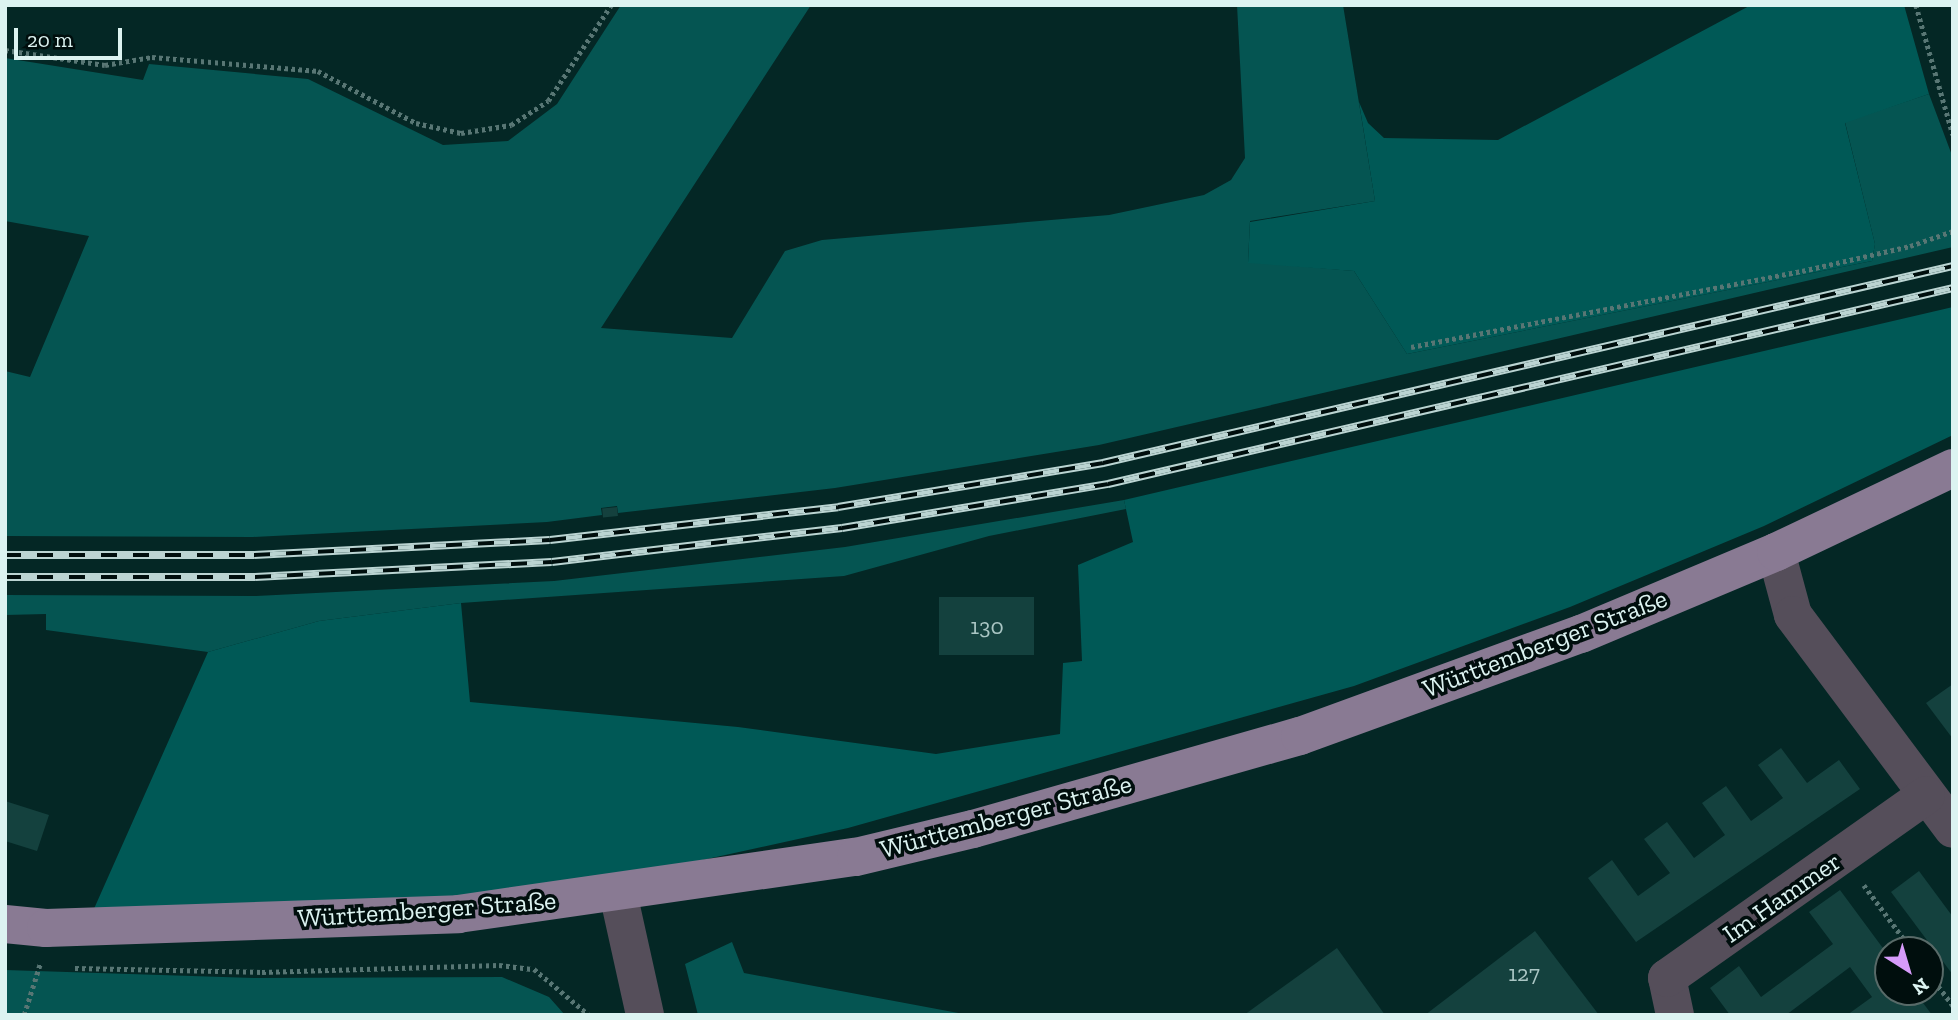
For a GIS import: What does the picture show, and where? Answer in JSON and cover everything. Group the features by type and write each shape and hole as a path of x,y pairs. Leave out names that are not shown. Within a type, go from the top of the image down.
{"main road":[{"name":"Württemberger Straße","path":"5,924 46,928 458,914 618,893 869,854 973,829 1300,736 1581,634 1776,552 1953,468"}],"street":[{"path":"1776,552 1793,615 1953,829"},
{"name":"Im Hammer","path":"1675,1015 1667,978 1926,795"},
{"path":"618,893 645,1015"}],"path":[{"path":"5,50 104,65 152,57 318,71 416,123 461,133 511,125 548,101 611,5"},
{"path":"1916,5 1953,135"},
{"path":"1411,347 1802,271 1910,246 1953,231"},
{"path":"1843,856 1902,936"},
{"path":"24,1015 39,967 46,928"},
{"path":"67,967 262,972 499,965 534,969 589,1015"},
{"path":"28,966 53,967"},
{"path":"904,1015 917,1015"}],"shaded area":[{"path":"621,5 811,5 601,328 732,338 785,251 822,240 1109,215 1204,195 1231,180 1245,158 1237,5 1343,5 1375,201 1250,221 1248,262 1354,271 1407,354 1872,261 1875,244 1845,122 1929,94 1953,158 1953,247 1099,445 835,488 618,513 617,506 601,508 602,515 547,522 253,537 5,536 5,371 30,377 89,236 5,221 5,58 143,80 149,64 308,79 443,145 508,141 557,104"},
{"path":"1751,5 1904,5 1929,94 1845,123 1875,244 1872,261 1407,354 1354,271 1248,263 1250,222 1375,201 1359,102 1368,123 1384,138 1498,140"},
{"path":"1953,307 1953,435 1764,526 1570,607 1354,686 848,828 625,877 469,896 93,911 208,652 319,621 461,603 470,702 738,727 936,754 1060,734 1063,663 1082,661 1078,565 1133,542 1124,500"},
{"path":"1124,500 1126,509 989,536 844,576 461,603 319,621 208,652 46,630 46,614 5,615 5,595 256,596 554,581 845,547"},
{"path":"732,942 744,973 969,1015 698,1015 685,964"},
{"path":"5,970 254,978 502,977 549,997 565,1015 5,1015"}],"building":[{"path":"617,507 618,516 603,518 602,509"},
{"path":"939,597 1034,597 1034,655 939,655"},
{"path":"1953,684 1953,739 1926,703"},
{"path":"1781,748 1807,783 1839,760 1860,789 1636,942 1588,878 1612,860 1638,896 1670,873 1644,839 1667,822 1694,858 1725,835 1702,803 1726,786 1751,821 1783,798 1758,765"},
{"path":"5,801 49,815 37,851 5,841"},
{"path":"1919,871 1953,917 1953,975 1944,963 1944,936 1924,936 1891,892"},
{"path":"1840,890 1874,936 1874,1006 1925,1006 1932,1015 1847,1015 1872,997 1850,967 1786,1015 1730,1015 1710,988 1739,966 1761,997 1833,944 1809,912"},
{"path":"1535,931 1599,1015 1425,1015"},
{"path":"1337,948 1385,1015 1244,1015"}],"railway":[{"path":"5,555 254,555 550,540 838,507 1103,463 1953,266"},
{"path":"5,577 255,577 552,562 842,528 1108,484 1953,288"}]}
